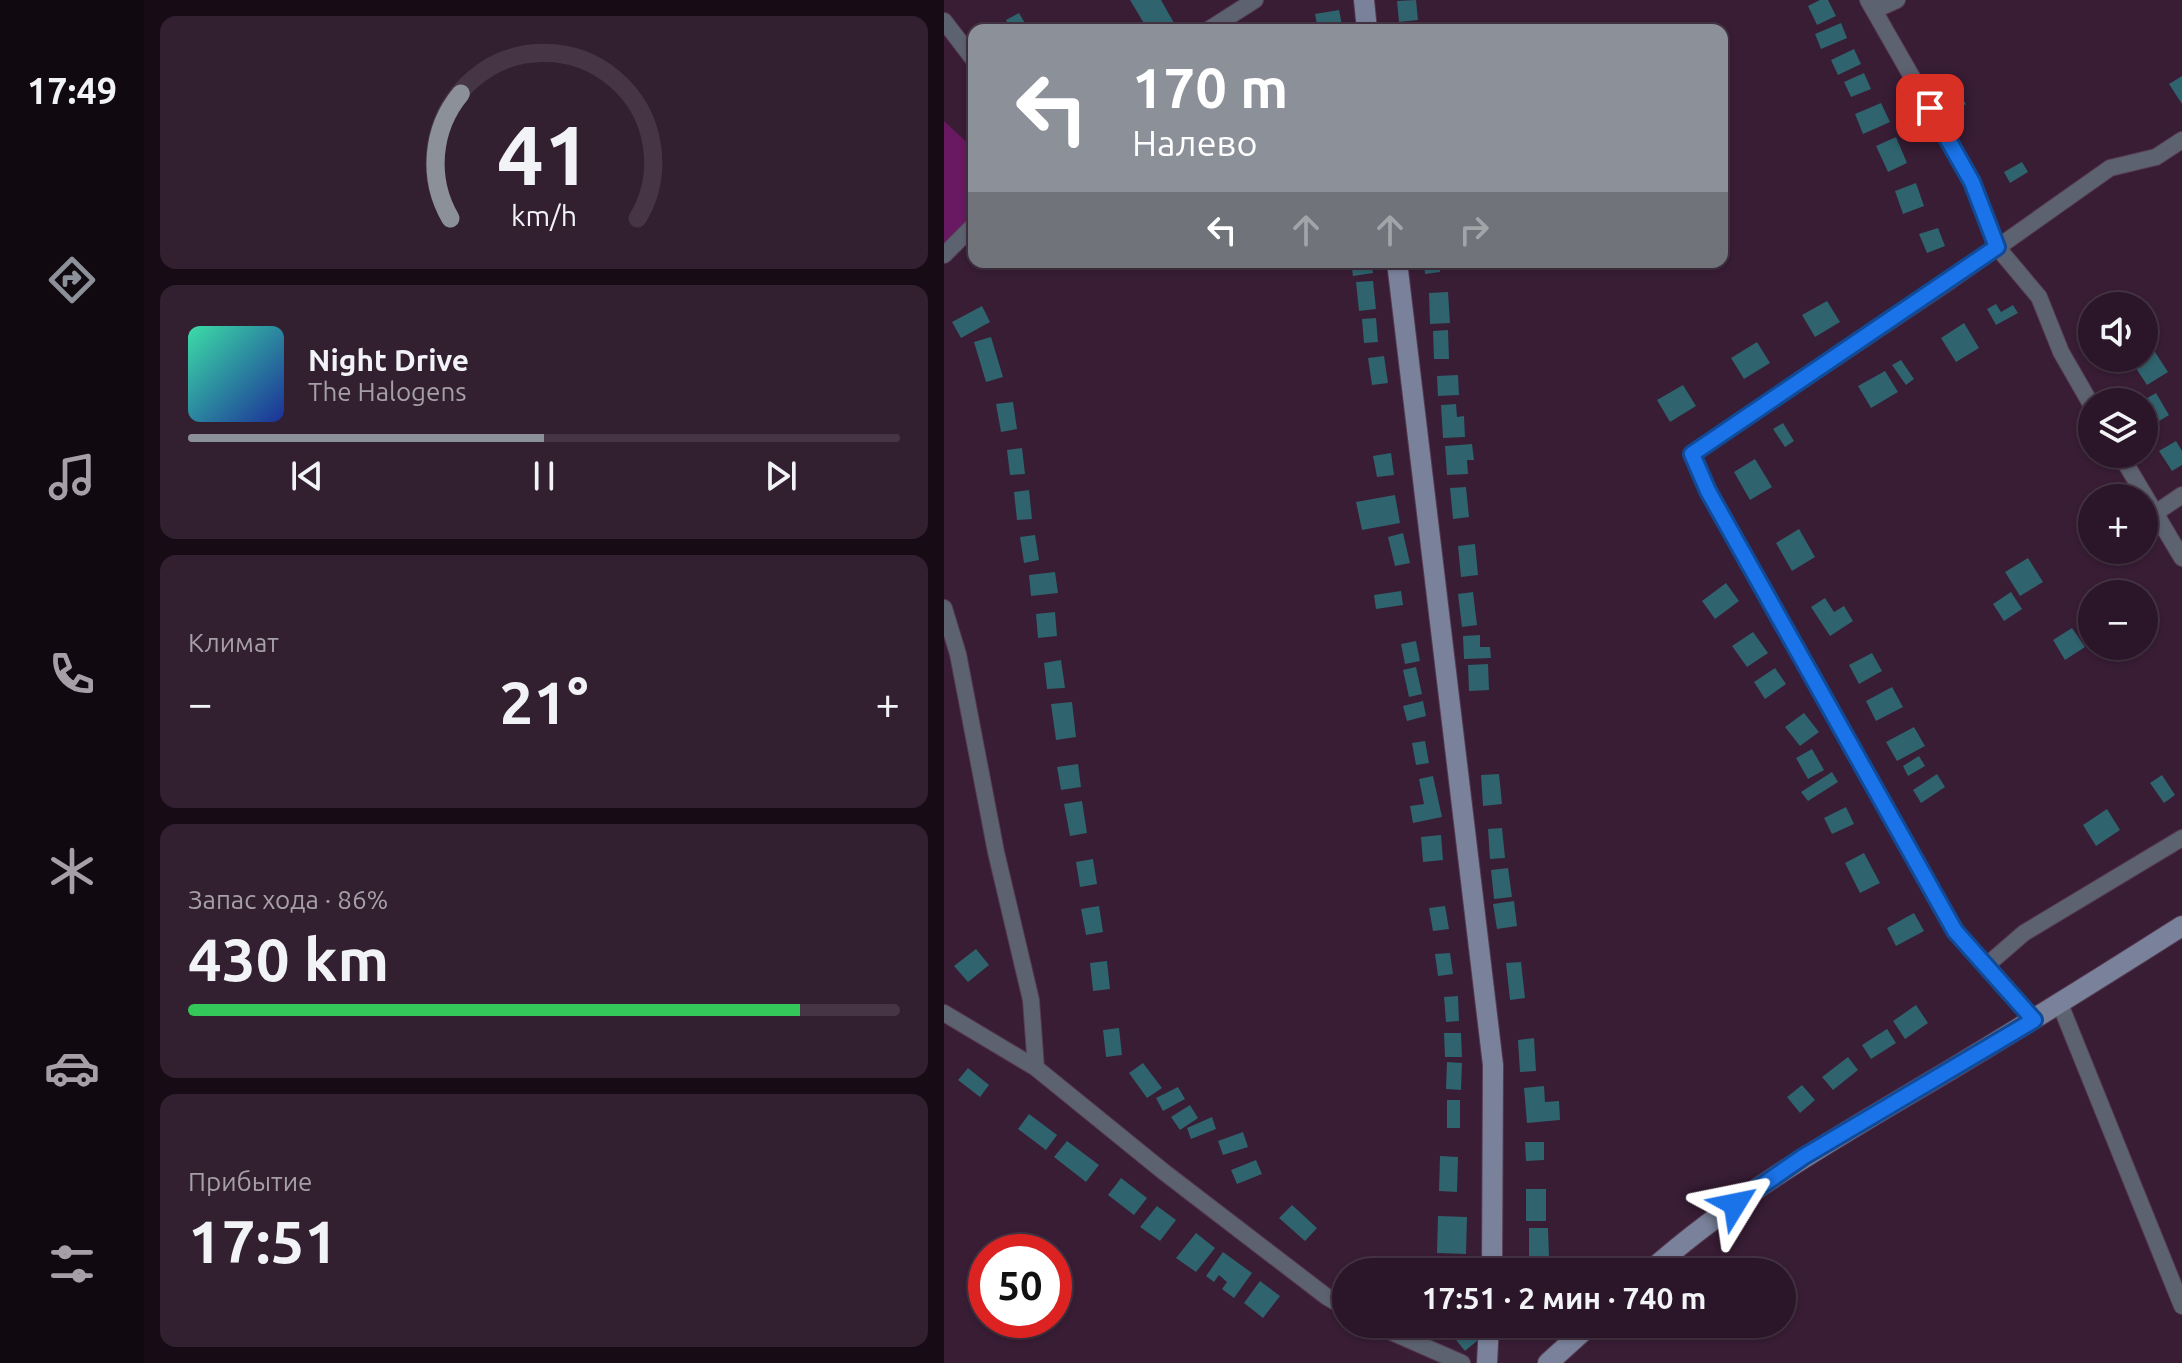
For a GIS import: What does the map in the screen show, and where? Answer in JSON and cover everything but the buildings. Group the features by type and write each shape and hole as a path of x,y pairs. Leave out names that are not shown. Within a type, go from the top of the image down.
{"street":[{"path":"1217,24 1255,0"},
{"path":"1364,0 1366,24"},
{"path":"1897,0 1871,5 1972,182 1997,247 2039,297 2061,352 2082,388"},
{"path":"944,21 968,52"},
{"path":"2034,1020 1955,931 1708,491 1692,454 2110,168 2156,157 2182,140"},
{"path":"944,255 968,231"},
{"path":"1398,268 1493,1065 1492,1258"},
{"path":"2158,511 2182,495"},
{"path":"2158,520 2182,558"},
{"path":"944,608 958,654 996,852 1031,1000 1036,1068"},
{"path":"1987,965 2024,933 2182,838"},
{"path":"1665,1258 1691,1235 1803,1157 2034,1020 2182,926"},
{"path":"2060,1004 2182,1306"},
{"path":"944,1013 1036,1068 1164,1172 1332,1300"},
{"path":"1405,1338 1462,1363"},
{"path":"1487,1363 1488,1338"},
{"path":"1548,1363 1576,1338"}],"shaded area":[{"path":"944,121 968,143 968,219 944,245"}],"route":[{"path":"1735,1204 1803,1157 2034,1020 1955,931 1708,491 1692,454 1997,247 1972,182 1930,108"}]}
